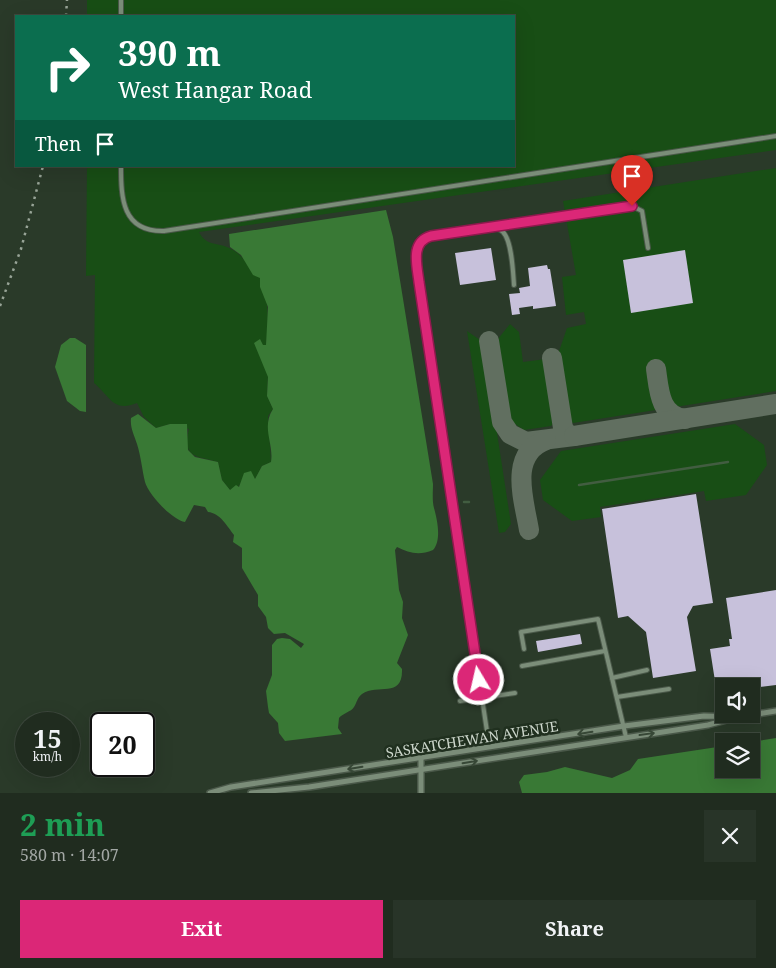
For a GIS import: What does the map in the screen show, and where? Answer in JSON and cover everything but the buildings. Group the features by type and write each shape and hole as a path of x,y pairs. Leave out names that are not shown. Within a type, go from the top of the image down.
{"street":[{"name":"SASKATCHEWAN AVENUE","path":"760,713 776,711"},
{"name":"SASKATCHEWAN AVENUE","path":"210,793 230,787 624,726 715,716"},
{"name":"SASKATCHEWAN AVENUE","path":"250,793 422,770 715,723"},
{"path":"421,758 421,793"}],"lane":[{"path":"121,0 121,15"},
{"path":"121,167 122,197 128,213 147,230 164,231 776,136"},
{"path":"488,738 416,258 418,245 425,238 632,206 642,211 648,248"},
{"path":"487,227 501,230 506,236 514,285"},
{"path":"524,649 521,632 598,619 626,737"},
{"path":"522,666 605,651"},
{"path":"612,678 647,670"},
{"path":"617,697 668,689"},
{"path":"460,701 515,693"}],"green space":[{"path":"87,0 776,0 776,150 199,232 205,240 227,247 241,256 261,279 267,303 267,337 266,345 263,345 268,377 267,396 273,409 268,416 271,462 262,466 255,479 242,481 238,487 230,490 222,480 218,462 197,456 189,451 187,439 189,429 170,424 156,428 144,417 137,403 129,406 117,404 94,383 95,275 86,276 87,167 515,167 515,15 87,15"},
{"path":"776,168 776,391 573,423 566,418 557,357 567,328 586,324 584,312 566,315 562,277 576,275 563,201"},
{"path":"386,210 393,237 433,484 433,502 438,529 437,541 433,550 423,553 410,552 397,547 395,550 399,590 403,602 402,618 408,635 397,663 402,669 398,684 388,689 368,691 362,694 353,709 339,718 338,728 342,734 285,741 279,733 278,723 269,713 268,707 266,691 272,675 272,645 277,639 282,638 290,639 301,648 304,644 285,633 274,634 268,628 266,617 258,606 258,595 242,568 242,548 233,542 234,535 220,517 208,512 205,507 194,505 185,522 167,512 151,493 145,482 131,418 138,414 156,428 170,424 187,424 188,450 195,457 218,462 222,480 230,490 236,485 239,487 244,473 251,471 255,479 262,466 271,462 268,423 273,409 267,396 268,377 254,343 260,339 263,345 266,345 268,307 260,287 260,278 253,275 241,255 230,247 229,234"},
{"path":"510,324 519,332 523,362 546,359 556,419 551,426 524,430 509,420 497,340"},
{"path":"467,331 483,342 511,524 505,532 499,533"},
{"path":"70,338 75,338 86,345 86,412 80,411 67,401 55,367 61,345"},
{"path":"735,424 764,445 767,465 746,495 706,501 704,491 600,507 601,517 572,521 543,500 540,480 561,451"},
{"path":"776,738 776,793 522,793 519,782 524,775 565,767 612,778 630,770 638,759 715,747 715,778 760,778 760,741"}],"waterway":[{"path":"579,485 728,462"},
{"path":"464,502 469,502"}],"taxiway":[{"path":"489,341 502,422 510,434 526,442 574,436 568,435 563,428 552,358"},
{"path":"656,369 660,393 665,407 676,417 685,419"},
{"path":"574,436 776,404"},
{"path":"529,530 522,492 521,479 523,467 527,456 534,447 546,440"}],"railway":[{"path":"66,15 67,0"},
{"path":"0,306 21,249 43,167"}],"route":[{"path":"479,680 428,349 416,251 421,241 431,236 632,206"}]}
